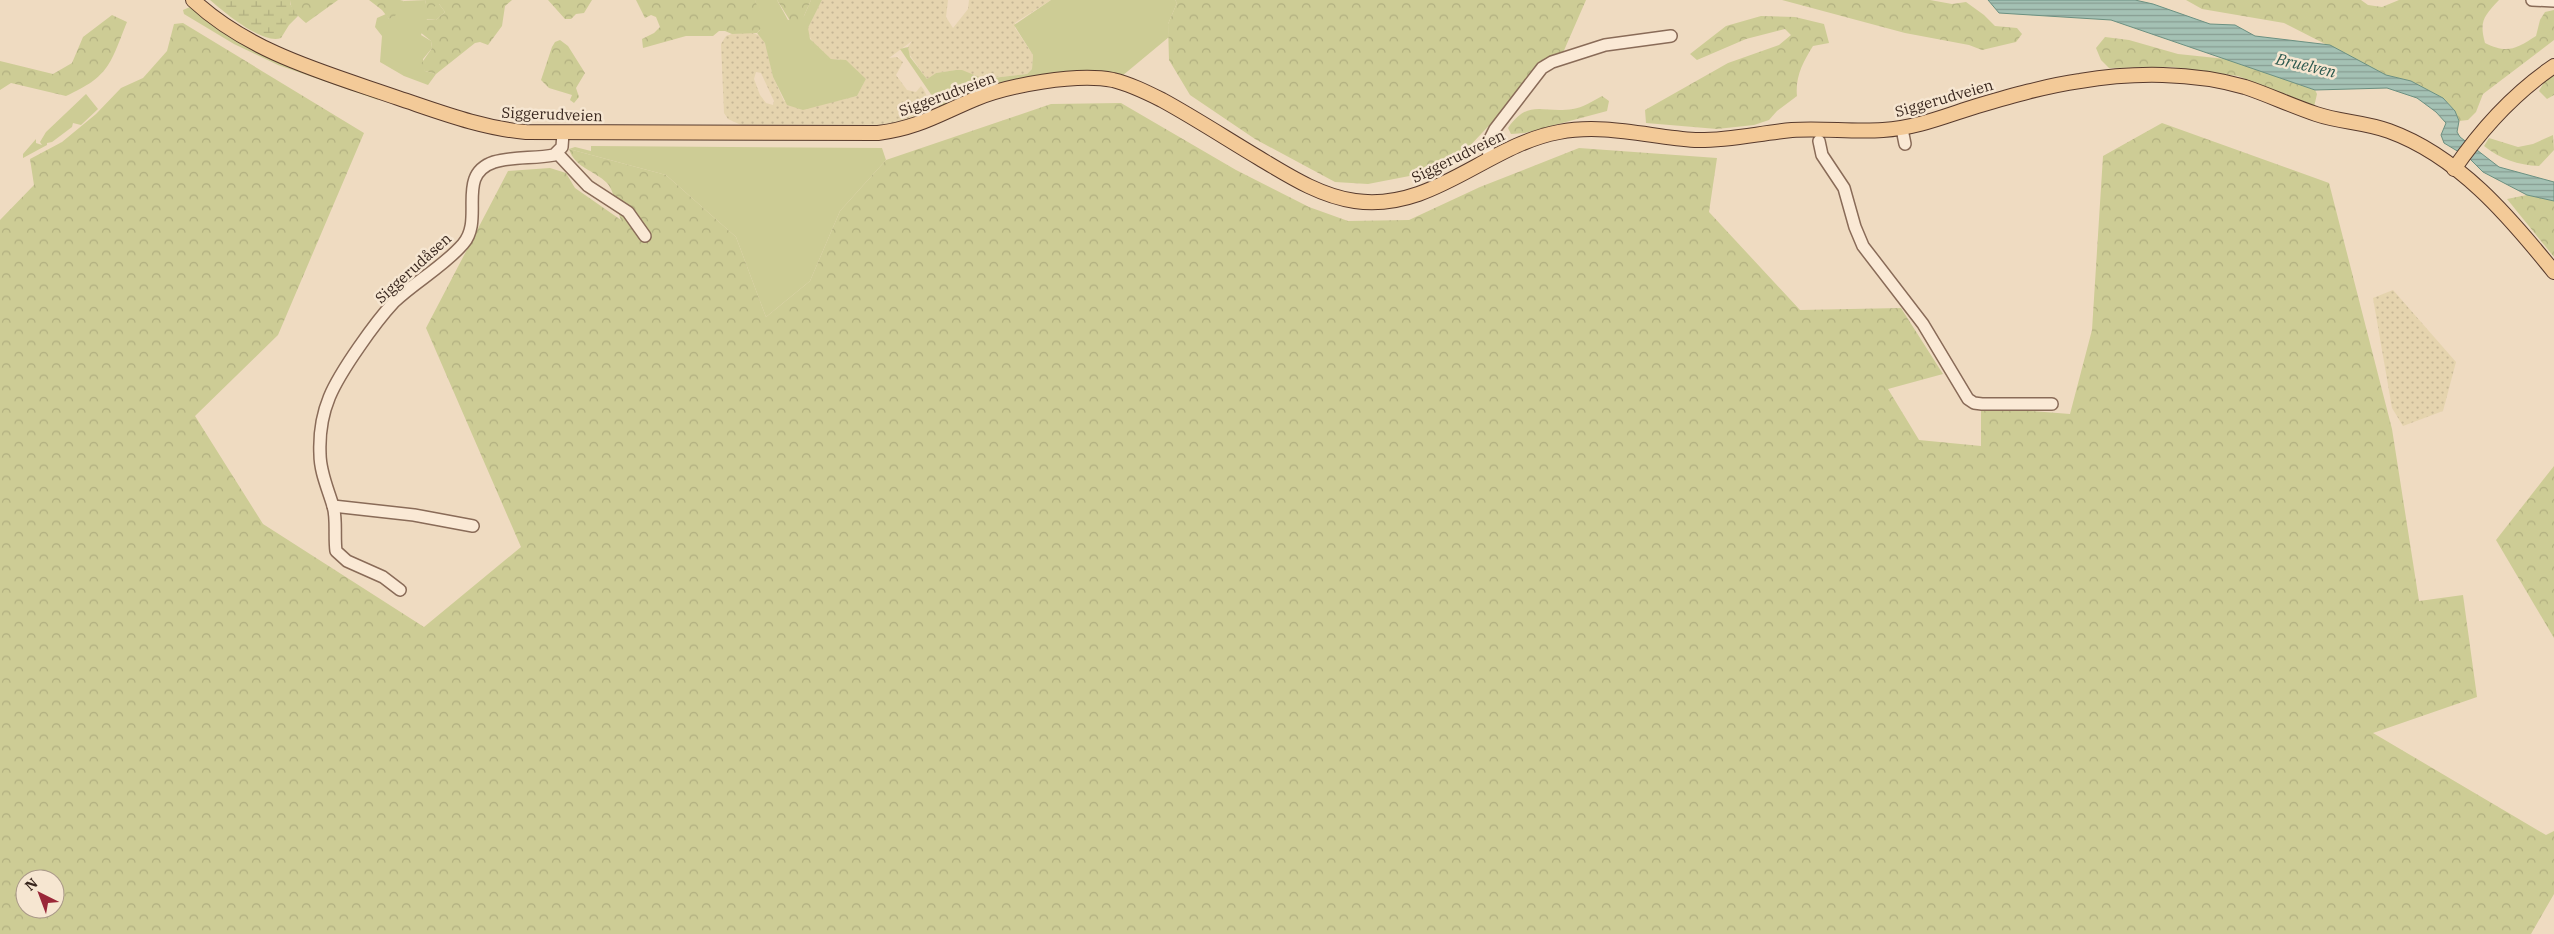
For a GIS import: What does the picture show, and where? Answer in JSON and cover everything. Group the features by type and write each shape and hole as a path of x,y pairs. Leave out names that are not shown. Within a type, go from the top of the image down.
{"main road":[{"name":"Siggerudveien","path":"193,0 217,21 254,43 324,72 479,124 526,132 878,133 925,122 996,92 1089,78 1122,82 1150,93 1299,181 1346,199 1375,202 1410,198 1431,190 1489,159 1537,138 1581,129 1714,140 1800,130 1869,131 1902,129 1998,100 2078,81 2125,76 2185,77 2234,84 2318,115 2381,128 2414,143 2454,169 2503,212 2554,272"},
{"path":"2454,169 2472,143 2503,107 2554,66"}],"street":[{"path":"2532,0 2554,1"},
{"path":"1489,159 1488,143 1495,129 1542,68 1552,62 1605,45 1671,36"},
{"path":"1902,129 1905,144"},
{"path":"563,133 562,147 557,153 593,190 628,212 645,236"},
{"path":"1819,141 1822,155 1841,180 1855,227 1864,246 1923,324 1968,399 1974,403 1982,404 2052,404"},
{"name":"Siggerudåsen","path":"400,590 383,577 340,557 336,551 333,506 328,493 320,455 326,400 346,364 378,320 395,301 433,273 469,236 473,223 473,184 480,170 501,160 557,153"},
{"path":"333,506 414,515 473,526"}],"shaded area":[{"path":"822,0 948,0 946,17 953,28 968,9 969,0 1051,0 1015,23 1015,28 1033,55 1032,69 1027,74 984,79 956,70 936,73 927,79 909,54 908,47 912,41 889,58 897,57 903,62 896,75 907,90 916,92 921,86 924,90 931,106 926,114 890,125 873,127 741,125 728,119 724,113 721,44 726,36 732,34 750,32 761,36 766,43 773,77 784,101 837,101 857,96 866,79 839,59 831,59 815,46 808,34 808,28","holes":["756,72 761,73 774,101 773,105 766,103 760,95 754,79"]},
{"path":"2393,290 2456,362 2443,411 2403,426 2392,408 2373,298"}],"green space":[{"path":"210,0 290,0 290,4 298,16 289,25 281,38 273,39 264,37 244,26"},
{"path":"290,0 338,0 306,23 293,10"},
{"path":"369,0 404,1 395,16 389,19 382,10"},
{"path":"426,0 425,4 439,4 445,12 436,20 427,19 421,35 431,41 432,48 423,59 425,71 436,74 428,85 404,76 380,62 382,36 375,27 377,18 386,14 389,19 404,1"},
{"path":"426,0 512,0 505,6 502,26 488,45 480,42 475,43 436,74 425,71 421,64 432,48 431,41 414,27 424,20 436,20 445,12 439,4 428,10 425,4"},
{"path":"548,0 592,0 584,13 576,14 571,19 565,19"},
{"path":"636,0 755,0 762,25 757,33 732,34 719,31 713,36 686,36 643,48 642,39 654,33 660,27 656,17 651,15 645,18"},
{"path":"755,0 777,0 788,20 804,16 811,0 822,0 808,28 810,39 831,59 846,60 866,79 857,96 803,110 787,105 773,77 765,43 757,33 760,30"},
{"path":"777,0 811,0 804,16 794,27"},
{"path":"1051,0 1175,0 1177,3 1168,24 1169,37 1122,76 1101,73 941,109 900,49 908,47 910,57 927,79 936,73 956,70 962,70 984,79 1027,74 1032,69 1033,55 1014,25"},
{"path":"1175,0 1586,0 1562,55 1498,116 1466,150 1425,173 1368,184 1335,182 1255,139 1190,95 1169,60 1168,24 1177,3"},
{"path":"1782,0 1930,0 1952,4 1966,2 1995,26 2017,28 2022,34 2016,42 1982,50 1969,45 1905,33"},
{"path":"2186,0 2361,0 2368,5 2382,7 2399,0 2499,0 2484,19 2483,35 2485,43 2506,49 2517,47 2536,36 2540,20 2545,12 2554,10 2554,40 2483,94 2476,112 2468,120 2459,121 2455,111 2443,98 2411,81 2386,75 2284,23 2202,9"},
{"path":"190,7 378,96 378,100 278,65 234,44 184,14 183,10"},
{"path":"112,15 127,22 112,59 92,82 66,96 11,83 0,90 0,61 53,74 72,63 83,37"},
{"path":"1761,16 1795,17 1824,24 1829,43 1813,46 1809,52 1797,82 1797,96 1777,111 1769,120 1754,125 1717,129 1646,123 1645,110 1728,63 1779,45 1791,35 1785,29 1746,39 1697,60 1690,54 1726,26"},
{"path":"183,23 364,133 278,335 195,416 263,524 424,627 521,547 426,328 508,171 550,168 566,173 575,188 621,220 607,183 580,165 569,149 666,175 736,237 766,317 810,281 840,211 886,160 1051,104 1121,103 1236,170 1309,207 1348,221 1409,220 1480,187 1579,148 1717,158 1709,212 1800,310 1901,308 1943,374 1888,389 1919,440 1981,446 1981,407 2070,414 2092,330 2103,156 2162,123 2329,183 2392,429 2419,601 2463,595 2477,697 2373,733 2546,835 2554,831 2554,894 2531,934 0,934 0,220 34,185 30,159 62,142 96,114 121,88 143,78 167,51 174,24"},
{"path":"2105,37 2129,40 2178,54 2226,59 2315,90 2317,94 2314,107 2238,76 2172,67 2109,68 2101,60 2096,48"},
{"path":"560,40 568,46 585,73 576,88 579,97 574,103 570,100 572,95 549,88 541,80 552,47 555,42"},
{"path":"2554,72 2554,95 2547,99 2539,91 2547,77"},
{"path":"86,94 98,109 81,125 73,123 72,127 52,142 47,143 47,145 23,158 23,154 36,139 36,143 42,145 40,142 46,132"},
{"path":"1602,96 1609,101 1607,111 1525,133 1511,134 1508,128 1523,113 1530,110 1576,108"},
{"path":"2553,135 2554,150 2539,166 2510,160 2484,146 2489,138 2518,147 2533,144"},
{"path":"591,146 882,148 886,160 840,211 810,281 766,317 736,237 666,175 569,149 575,147 591,151"},
{"path":"2527,195 2554,201 2554,257 2507,199"},
{"path":"2554,466 2554,638 2496,540"}],"water":[{"name":"Bruelven","path":"1988,0 2135,0 2153,4 2210,24 2235,25 2255,36 2330,45 2386,75 2411,81 2443,98 2455,111 2459,121 2457,132 2460,137 2499,167 2554,182 2554,201 2527,195 2483,172 2469,158 2444,143 2441,135 2446,123 2436,112 2417,98 2387,88 2315,90 2111,20 1999,13"}]}
